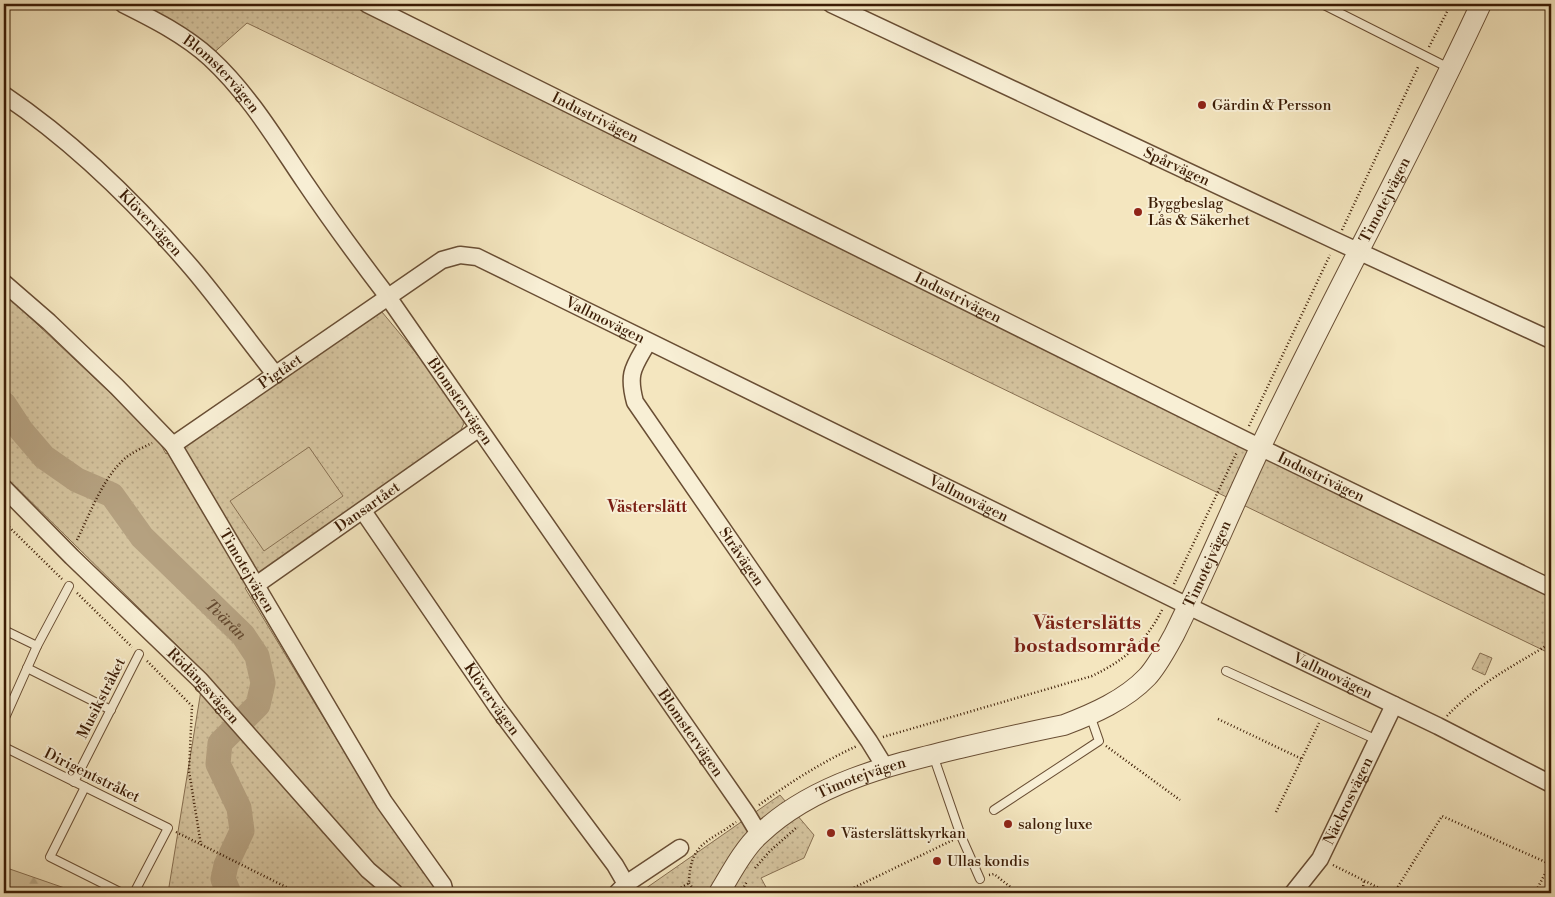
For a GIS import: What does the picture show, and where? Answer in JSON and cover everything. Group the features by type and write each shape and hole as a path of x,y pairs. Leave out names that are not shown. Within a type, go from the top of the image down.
{"street":[{"name":"Blomstervägen","path":"123,4 178,34 209,57 237,85 261,117 338,232 388,298 747,814 759,834"},
{"name":"Industrivägen","path":"367,4 1251,443 1551,588"},
{"name":"Spårvägen","path":"831,4 1551,340"},
{"name":"Timotejvägen","path":"719,893 734,868 759,834 809,798 885,767 1064,725 1090,715 1113,702 1146,677 1161,658 1188,606 1251,443 1358,250 1451,68 1481,4"},
{"name":"Klövervägen","path":"4,95 59,135 124,196 191,267 275,374"},
{"name":"Vallmovägen","path":"388,298 442,260 460,255 477,257 1188,606 1438,726 1551,784"},
{"name":"Timotejvägen","path":"4,283 104,374 169,440 384,802 443,885 444,893"},
{"name":"Pigtået","path":"169,440 275,374 388,298"},
{"name":"Stråvägen","path":"648,342 632,370 630,386 635,402 885,767"},
{"name":"Dansartået","path":"256,585 478,429"},
{"name":"Rödängsvägen","path":"4,488 72,557 200,680 368,870 395,893"},
{"name":"Klövervägen","path":"363,511 497,706 615,865 622,888 680,848"},
{"name":"Näckrosvägen","path":"1293,893 1320,858 1394,705"}],"lane":[{"path":"1322,4 1451,68"},
{"path":"4,720 37,646 69,586"},
{"path":"4,630 37,646"},
{"name":"Musikstråket","path":"74,782 139,654"},
{"path":"27,668 111,710"},
{"path":"1226,671 1378,740"},
{"path":"994,810 1099,741 1090,715"},
{"name":"Dirigentstråket","path":"4,747 168,828"},
{"path":"933,755 961,836 980,879"},
{"path":"85,787 50,857 122,893"},
{"path":"134,893 168,828"}],"path":[{"path":"696,893 689,883 691,862 694,853 701,845 782,788 838,754 869,741 1092,676 1114,666 1136,648 1153,627 1251,443 1336,241 1424,55 1451,4"},
{"path":"72,557 74,545 117,466 128,456 169,440"},
{"path":"1438,726 1468,696 1488,681 1551,643"},
{"path":"1276,812 1323,715"},
{"path":"1218,719 1302,759"},
{"path":"1099,741 1180,800"},
{"path":"1394,893 1442,816 1550,864 1535,893"},
{"path":"168,828 298,893"},
{"path":"820,893 845,892 961,836"},
{"path":"1320,858 1388,893"},
{"path":"980,879 994,874 1018,893"},
{"path":"1362,893 1364,881"},
{"path":"672,893 689,883"}],"green space":[{"path":"123,4 367,4 1551,588 1551,654 247,23 209,57"},
{"path":"4,293 141,422 160,443 166,454 382,312 463,410 464,423 457,439 245,588 382,814 430,876 460,893 168,893 204,672 4,475"},
{"path":"309,447 343,496 264,551 230,501"},
{"path":"1480,653 1492,658 1485,675 1472,669"},
{"path":"780,795 814,835 804,858 761,878 767,889 757,893 639,893"},
{"path":"4,867 79,893 4,893"}],"waterway":[{"name":"Tvärån","path":"4,404 21,430 44,457 77,480 112,495 142,537 243,635 257,656 263,683 258,705 220,743 218,764 239,808 242,831 226,865 223,879 229,893"}],"place":[{"name":"Gärdin & Persson","path":"1202,105"},
{"name":"Byggbeslag Lås & Säkerhet","path":"1138,212"},
{"name":"salong luxe","path":"1008,824"},
{"name":"Västerslättskyrkan","path":"831,833"},
{"name":"Ullas kondis","path":"937,861"}],"district":[{"name":"Västerslätt","path":"647,506"},
{"name":"Västerslätts bostadsområde","path":"1087,634"}]}
